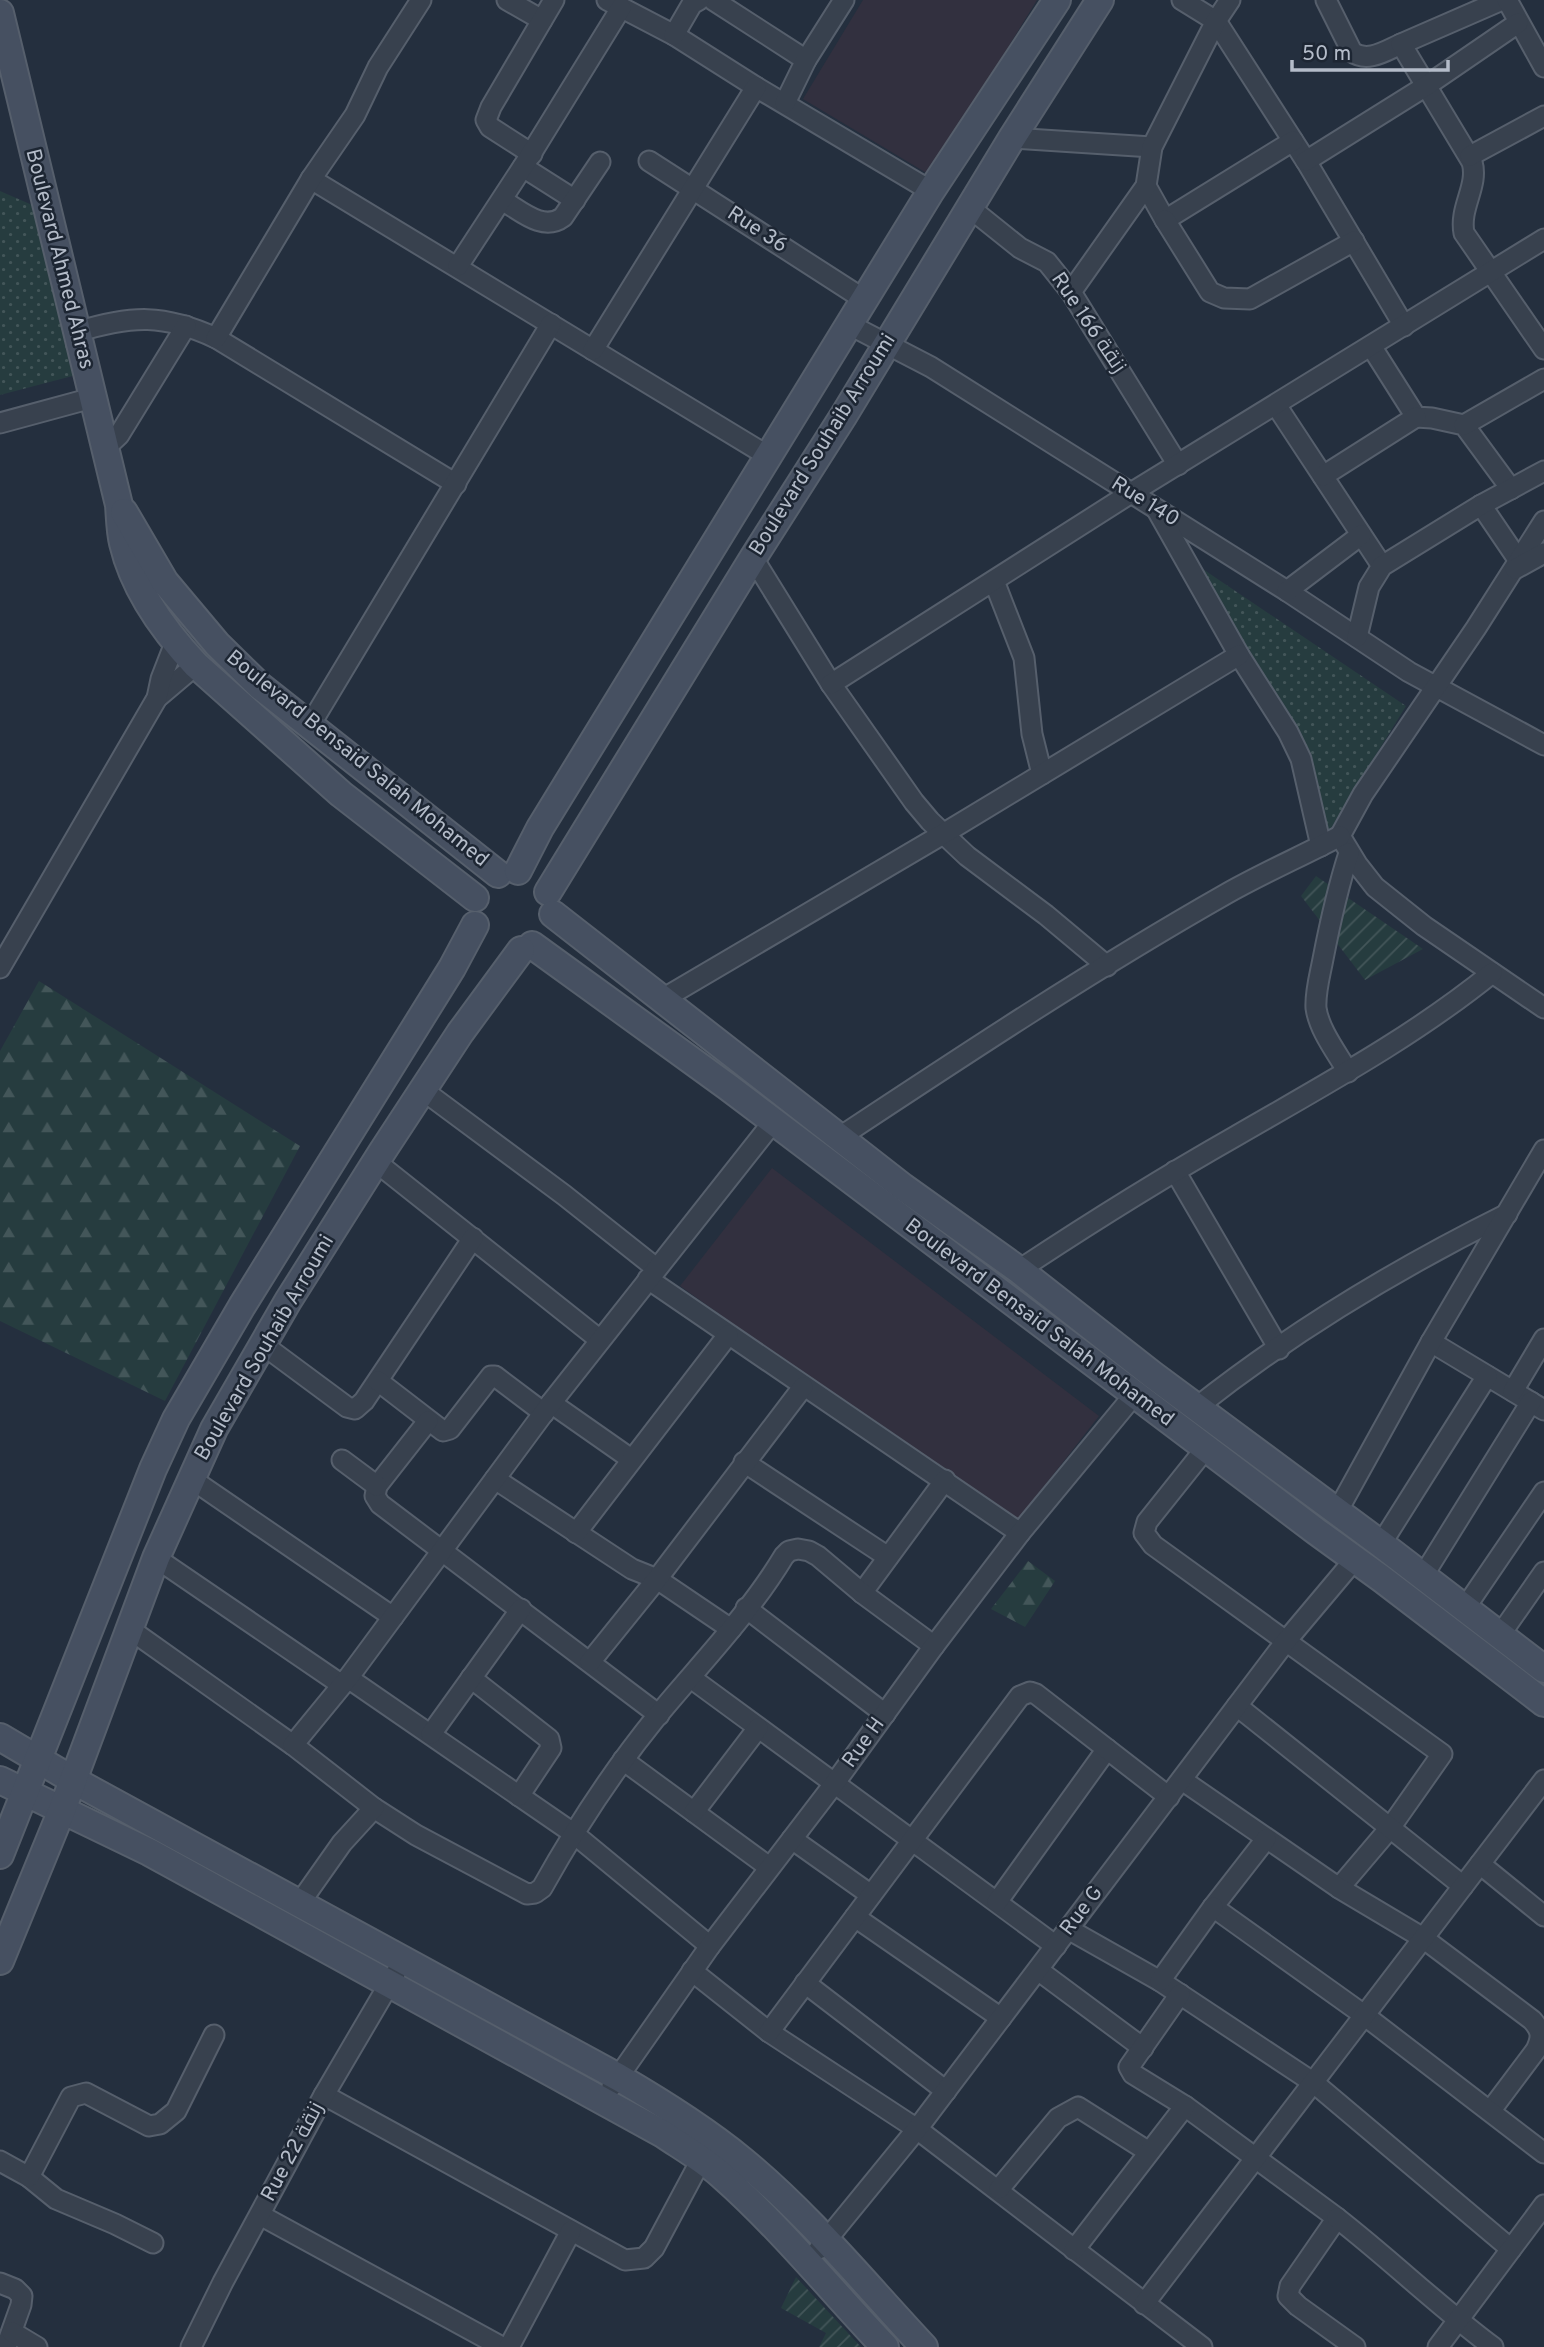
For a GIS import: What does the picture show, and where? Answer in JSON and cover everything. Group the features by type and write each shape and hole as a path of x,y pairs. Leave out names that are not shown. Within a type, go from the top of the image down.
{"street":[{"path":"216,338 311,178 355,114 378,67 421,0"},
{"path":"507,0 542,20"},
{"path":"554,0 486,120 490,127 575,200"},
{"path":"713,0 806,60"},
{"path":"785,103 806,60 844,0"},
{"name":"Boulevard Souhaib Arroumi","path":"508,872 540,828 931,191 1057,0"},
{"name":"Boulevard Souhaib Arroumi","path":"550,903 753,558 1100,0"},
{"path":"1182,0 1216,20 1306,161 1404,326"},
{"path":"1072,292 1146,186 1152,147 1216,20 1230,0"},
{"path":"1326,0 1352,52 1359,57 1372,57 1504,0 1518,23 1539,47 1544,68"},
{"path":"674,35 693,1"},
{"path":"458,266 528,160 614,4 674,35 931,191"},
{"name":"Boulevard Ahmed Ahras","path":"0,13 119,505 123,543 135,577 151,609 196,665"},
{"path":"1306,161 1426,86 1518,23"},
{"path":"1401,44 1469,156 1476,174 1462,220 1464,233 1544,349"},
{"path":"593,349 756,87"},
{"path":"1469,156 1544,116"},
{"path":"1012,138 1152,147"},
{"path":"1165,220 1293,141"},
{"name":"Rue 36","path":"649,161 865,300"},
{"path":"502,200 543,224 554,223 563,217 600,162"},
{"path":"311,178 768,456"},
{"path":"1146,186 1210,292 1224,298 1250,299 1354,241"},
{"name":"Rue 166 زنقة","path":"970,208 1020,248 1047,262 1072,292 1178,465"},
{"path":"831,684 1131,493 1544,239"},
{"path":"77,332 110,322 154,318 186,326 216,338 456,484"},
{"path":"310,725 551,324"},
{"name":"Rue 140","path":"850,325 931,367 1435,687 1544,745"},
{"path":"104,449 118,435 186,326"},
{"path":"1371,346 1416,417"},
{"path":"1464,425 1544,379"},
{"path":"0,423 92,398"},
{"path":"1276,405 1382,566"},
{"path":"1323,476 1416,417 1432,418 1464,425 1511,489"},
{"path":"1357,637 1368,587 1382,566 1481,505 1544,471"},
{"name":"Boulevard Ahmed Ahras","path":"119,505 165,582 217,644"},
{"path":"1481,505 1516,565"},
{"path":"1156,509 1239,655 1288,732 1301,760 1321,846"},
{"path":"1348,1072 1324,1030 1316,1009 1326,945 1341,878 1344,845 1363,794 1544,521"},
{"path":"1287,591 1362,535"},
{"path":"1516,565 1544,553"},
{"path":"753,558 831,684 914,802 967,856 1046,915 1107,966"},
{"path":"994,581 1024,658 1032,734 1042,774"},
{"path":"0,968 157,698 161,679 176,643 196,620"},
{"path":"157,698 217,644"},
{"name":"Boulevard Bensaid Salah Mohamed","path":"217,644 260,686 508,872"},
{"path":"661,1000 1239,655"},
{"name":"Boulevard Bensaid Salah Mohamed","path":"196,665 341,794 475,898"},
{"path":"840,1138 1004,1028 1229,892 1321,846 1344,845"},
{"path":"1344,845 1376,887 1424,926 1544,1008"},
{"path":"508,872 536,878 550,903 546,932 526,948 502,949 493,946 475,925 475,898 481,886 508,872"},
{"name":"Boulevard Bensaid Salah Mohamed","path":"550,903 661,1000 840,1138 1019,1270 1544,1669"},
{"name":"Boulevard Souhaib Arroumi","path":"0,1855 132,1520 176,1419 242,1306 445,980 475,925"},
{"name":"Boulevard Souhaib Arroumi","path":"0,1961 62,1810 156,1558 214,1429 262,1344 376,1162 460,1033 526,948"},
{"name":"Boulevard Bensaid Salah Mohamed","path":"526,948 728,1087 1544,1703"},
{"path":"1019,1270 1175,1171 1348,1072 1439,1014 1492,972"},
{"path":"424,1091 564,1195 652,1273 728,1335 946,1480 1020,1533"},
{"path":"293,1745 345,1681 547,1408 773,1122"},
{"path":"1336,1512 1431,1342 1544,1150"},
{"path":"376,1162 600,1340"},
{"path":"1175,1171 1279,1349"},
{"path":"1196,1407 1229,1382 1381,1282 1437,1249 1508,1214"},
{"path":"262,1344 347,1407 355,1409 378,1381 473,1238"},
{"path":"576,1533 728,1335"},
{"path":"1513,1391 1544,1339"},
{"path":"1423,1576 1537,1406 1431,1342"},
{"path":"378,1381 443,1431 450,1429 491,1376 495,1376 631,1459"},
{"path":"1381,1544 1487,1376"},
{"path":"590,1662 657,1579 803,1387"},
{"name":"Rue H","path":"602,2099 710,1946 834,1784 934,1646 1020,1533 1134,1395"},
{"path":"428,1421 377,1486 375,1496 380,1504 659,1714"},
{"path":"1206,1448 1147,1522 1144,1533 1153,1545 1442,1754 1390,1828 1339,1888"},
{"path":"342,1460 377,1486"},
{"path":"744,1462 888,1557"},
{"path":"190,1478 393,1617"},
{"path":"495,1479 632,1569 657,1579 731,1629"},
{"path":"862,1593 946,1480"},
{"path":"1465,1608 1544,1492"},
{"path":"128,1628 293,1745 374,1808 416,1835 527,1894 542,1888 573,1833 623,1760 731,1629 784,1556 794,1549 809,1551 818,1556 862,1593 934,1646"},
{"path":"156,1558 431,1734 573,1833 710,1946"},
{"name":"Rue G","path":"808,2262 917,2129 1286,1641 1355,1559"},
{"path":"1500,1634 1544,1572"},
{"path":"746,1608 885,1714"},
{"path":"431,1734 521,1609"},
{"path":"471,1678 549,1740 551,1748 519,1796"},
{"path":"691,1678 1056,1946"},
{"path":"769,2032 1017,1701 1025,1694 1036,1694 1168,1797"},
{"path":"1237,1706 1463,1886"},
{"path":"694,1812 758,1728"},
{"path":"0,1737 73,1780 674,2110 722,2144 766,2181 924,2347"},
{"path":"997,1902 1107,1749"},
{"path":"623,1760 769,1867"},
{"path":"0,1780 172,1864 663,2134 719,2173 744,2196 885,2347"},
{"path":"1182,1780 1339,1888 1423,1938 1539,2027 1541,2040 1536,2050 1490,2110"},
{"path":"1144,2304 1544,1780"},
{"path":"299,1904 342,1843 374,1808"},
{"path":"792,1839 871,1895"},
{"path":"1160,1982 1266,1839"},
{"path":"1480,1864 1544,1916"},
{"path":"1213,1907 1364,2015 1544,2154"},
{"path":"855,1917 1001,2018"},
{"path":"1069,1929 1180,1994 1314,2083 1511,2249"},
{"name":"Rue 22 زنقة","path":"191,2347 324,2095 402,1961"},
{"path":"1038,1970 1143,2048"},
{"path":"692,1971 769,2032 917,2129 999,2189 1202,2347"},
{"path":"806,1983 946,2091"},
{"path":"1180,1994 1129,2067 1133,2074 1185,2106 1337,2218 1382,2253 1458,2321 1493,2347"},
{"path":"29,2177 71,2097 86,2093 149,2126 160,2124 176,2111 214,2035"},
{"path":"324,2095 625,2260 644,2258 654,2248 701,2160"},
{"path":"1074,2250 1185,2106"},
{"path":"999,2189 1058,2118 1078,2107 1149,2152"},
{"path":"0,2161 29,2177 56,2199 153,2243"},
{"path":"1438,2347 1544,2205"},
{"path":"260,2215 502,2347"},
{"path":"1337,2218 1290,2286 1288,2296 1355,2347"},
{"path":"509,2347 571,2231"},
{"path":"0,2283 15,2289 22,2296 9,2339 37,2347"}],"shaded area":[{"path":"863,0 1037,0 930,175 803,99"},
{"path":"772,1168 1099,1416 1014,1525 680,1286"}],"green space":[{"path":"0,191 46,211 84,373 0,395"},
{"path":"1188,559 1406,706 1326,836 1308,756"},
{"path":"1316,876 1423,949 1365,980 1301,896"},
{"path":"39,981 300,1146 165,1401 0,1321 0,1051"},
{"path":"1028,1561 1055,1581 1025,1627 991,1609"},
{"path":"796,2277 861,2347 819,2347 826,2333 781,2308"}]}
